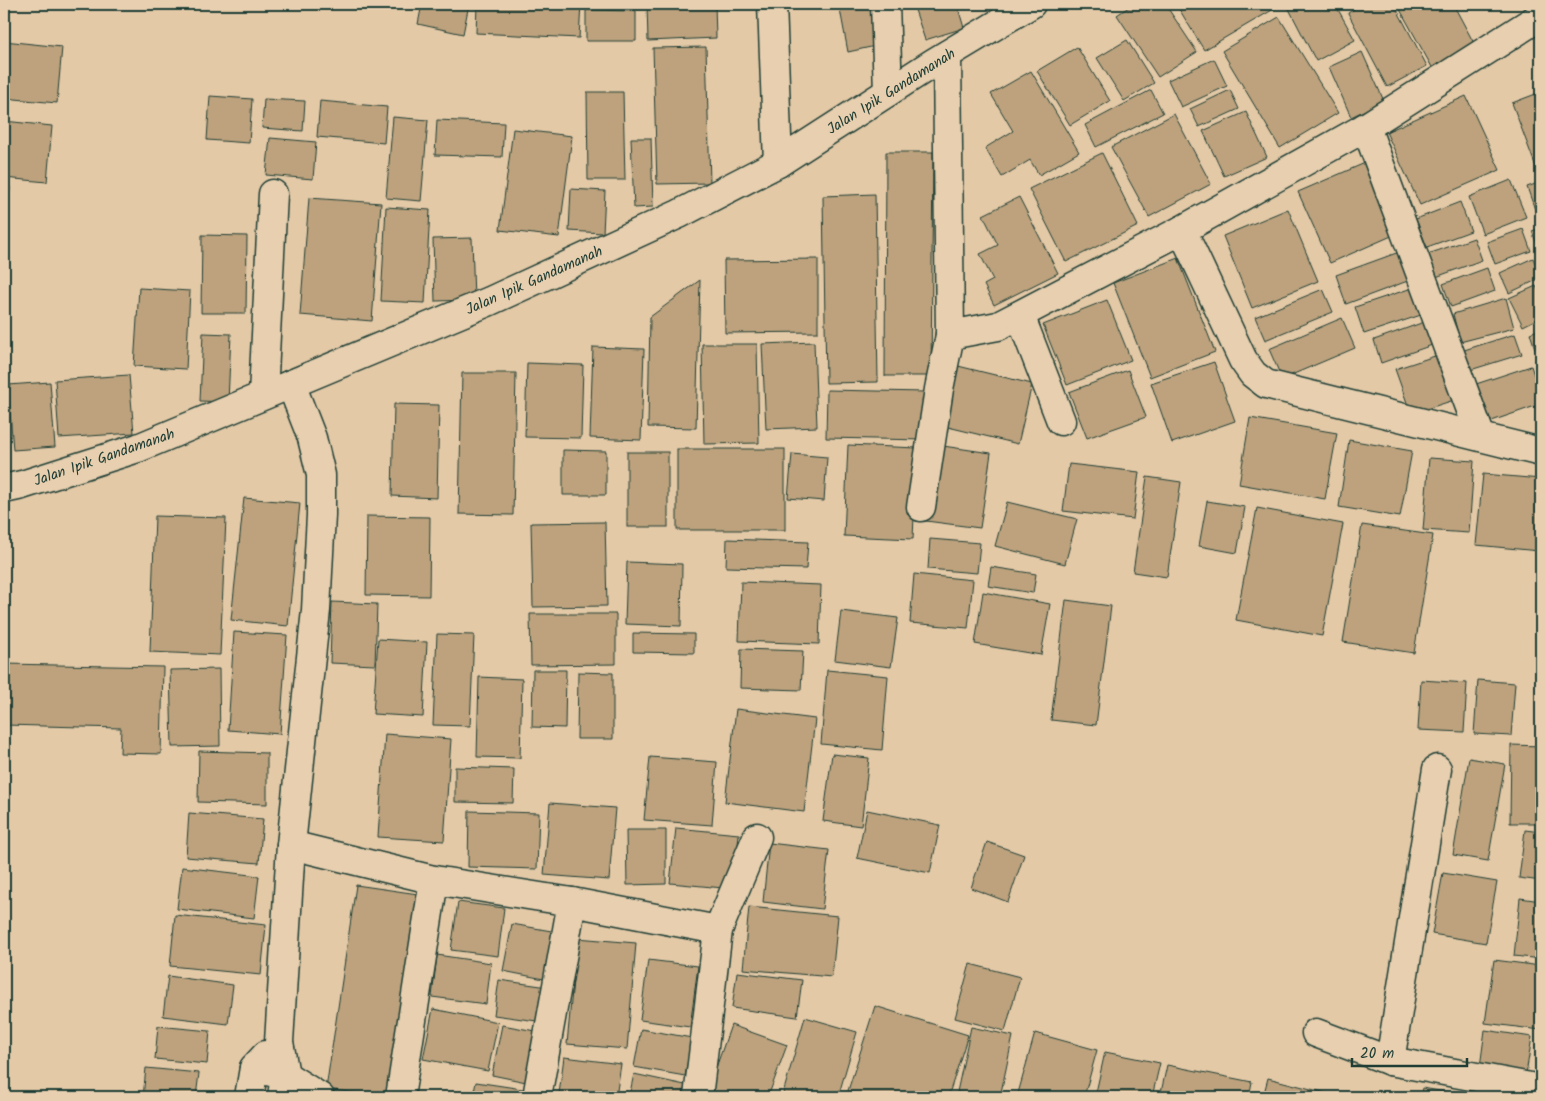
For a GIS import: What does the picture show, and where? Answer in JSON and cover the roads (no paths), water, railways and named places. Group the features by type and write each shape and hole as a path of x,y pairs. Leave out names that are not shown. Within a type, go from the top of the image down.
{"street":[{"path":"772,4 778,162"},
{"path":"885,4 888,92"},
{"name":"Jalan Ipik Gandamanah","path":"4,489 138,448 490,301 679,214 778,162 1032,4"},
{"path":"950,335 998,326 1182,230 1366,127 1541,14"},
{"path":"921,507 939,389 950,335 947,56"},
{"path":"1366,127 1481,437"},
{"path":"263,395 274,194"},
{"path":"1182,230 1243,360 1253,374 1266,384 1541,452"},
{"path":"1020,315 1061,421"},
{"path":"283,1086 279,1042 291,845 316,610 321,515 321,475 312,438 291,384"},
{"path":"1390,1061 1437,769"},
{"path":"698,1097 718,930 757,838"},
{"path":"291,845 434,880 572,902 718,930"},
{"path":"400,1097 434,880"},
{"path":"537,1097 572,902"},
{"path":"1316,1033 1390,1061 1541,1089"},
{"path":"249,1097 254,1068 279,1042"},
{"path":"254,1068 283,1086 320,1097"}]}
